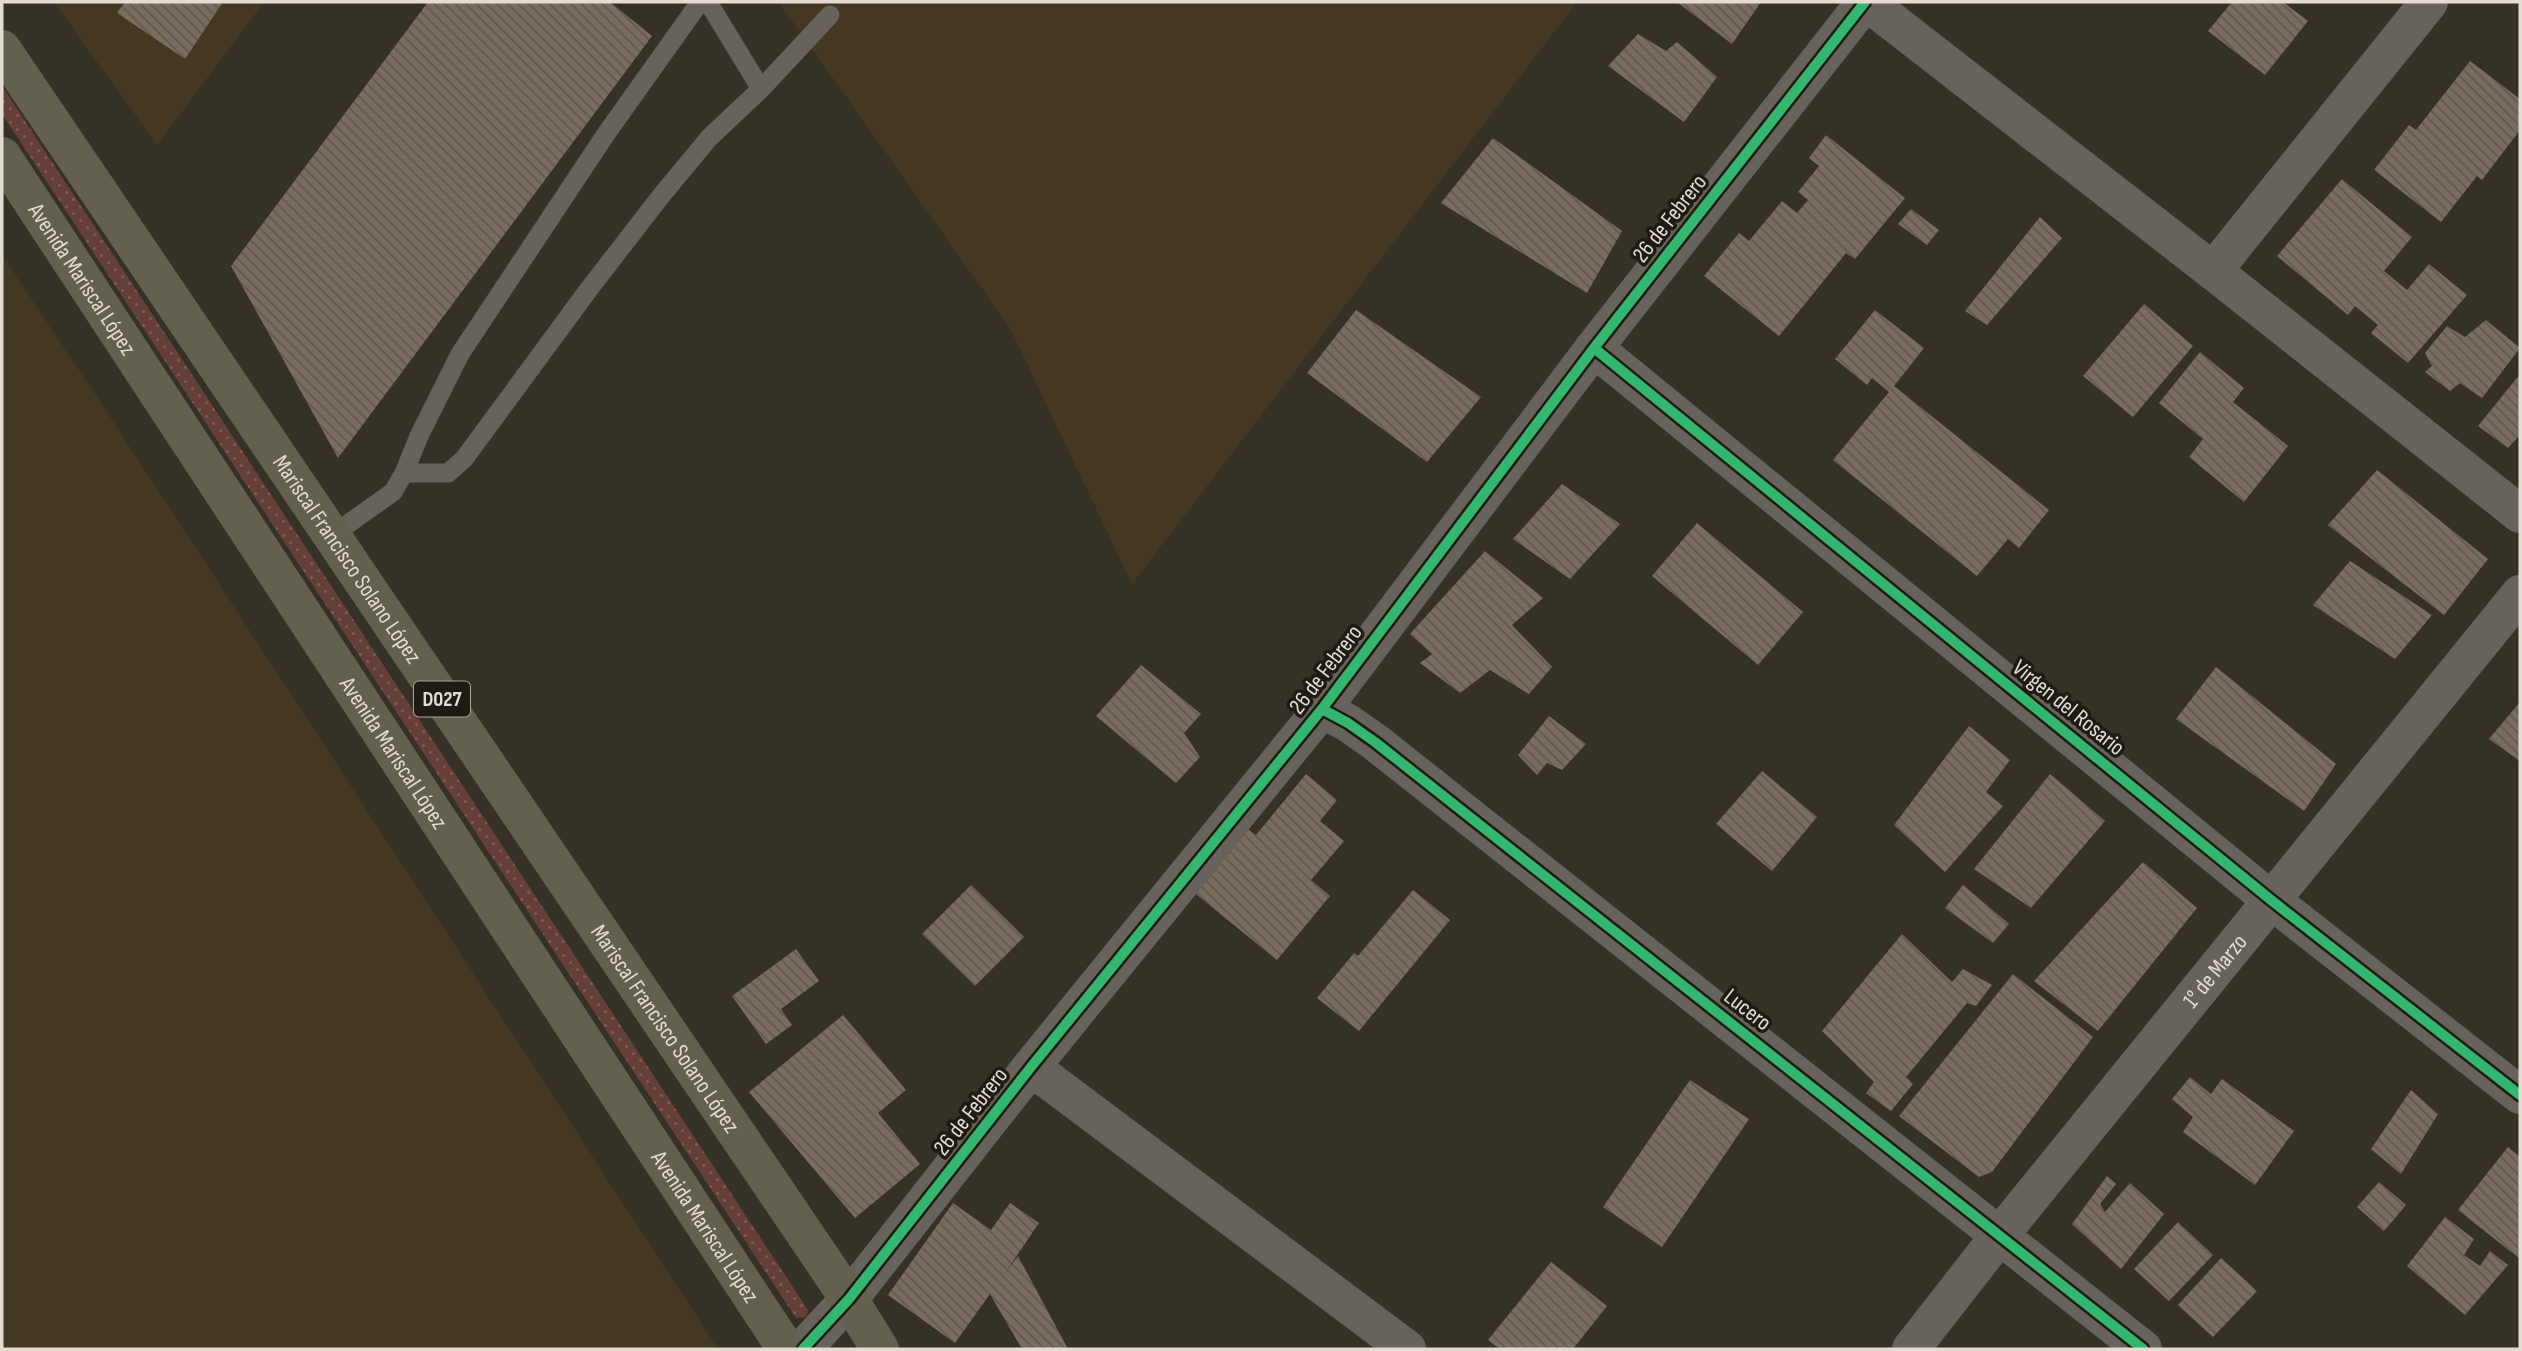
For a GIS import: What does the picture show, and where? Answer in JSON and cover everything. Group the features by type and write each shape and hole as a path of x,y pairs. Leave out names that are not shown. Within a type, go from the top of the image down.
{"highway":[{"name":"Mariscal Francisco Solano López","path":"2,49 849,1299 880,1349"},
{"name":"Avenida Mariscal López","path":"2,156 786,1349"}],"street":[{"path":"1866,2 2520,514"},
{"name":"26 de Febrero","path":"803,1349 849,1299 1031,1067 1322,709 1594,348 1866,2"},
{"path":"2213,271 2430,2"},
{"name":"Virgen del Rosario","path":"1594,348 2271,900 2520,1095"},
{"name":"1° de Marzo","path":"1911,1349 2000,1235 2520,594"},
{"name":"Lucero","path":"1322,709 1376,742 2143,1349"},
{"path":"1031,1067 1407,1349"}],"lane":[{"path":"331,536 393,492 460,354 606,134 700,2"},
{"path":"708,2 761,89"},
{"path":"404,473 448,472 464,459 661,196 709,138 761,89 830,15"}],"shaded area":[{"path":"54,2 264,2 157,145"},
{"path":"779,2 1577,2 1132,584 1010,328"},
{"path":"2,86 808,1310 806,1317 796,1318 2,114"},
{"path":"2,255 107,412 718,1349 2,1349"}],"building":[{"path":"125,2 223,2 185,59 117,13"},
{"path":"428,2 610,2 652,36 338,458 231,266"},
{"path":"1677,2 1761,2 1732,44"},
{"path":"2232,2 2283,2 2308,21 2265,75 2208,31"},
{"path":"1638,34 1666,51 1677,42 1717,77 1684,122 1608,66"},
{"path":"2470,61 2520,99 2520,130 2482,180 2477,176 2441,222 2374,170 2409,125 2416,130"},
{"path":"1826,135 1905,198 1855,259 1846,253 1779,336 1704,276 1739,233 1749,241 1782,201 1797,213 1808,200 1798,192 1819,166 1809,158"},
{"path":"1493,138 1622,231 1587,293 1441,203"},
{"path":"2342,179 2412,237 2384,271 2407,290 2429,264 2467,295 2408,363 2371,333 2378,325 2355,306 2348,315 2277,256"},
{"path":"1911,209 1939,230 1927,245 1898,224"},
{"path":"2040,217 2062,238 1987,325 1965,311"},
{"path":"2144,304 2193,346 2133,417 2083,376"},
{"path":"1356,310 1481,397 1427,462 1307,373"},
{"path":"1875,310 1924,348 1894,386 2049,510 2019,548 2008,539 1977,576 1833,460 1889,392 1872,378 1867,385 1835,359"},
{"path":"2486,320 2520,348 2482,398 2460,383 2450,391 2425,372 2432,366 2425,353 2447,326 2465,337"},
{"path":"2200,352 2244,388 2233,402 2288,446 2244,502 2189,457 2203,439 2159,403"},
{"path":"2520,374 2520,435 2508,448 2478,426"},
{"path":"2377,470 2488,559 2444,615 2328,525"},
{"path":"1562,484 1620,524 1570,579 1513,539"},
{"path":"1697,523 1803,612 1758,665 1652,576"},
{"path":"1485,551 1543,598 1512,625 1552,667 1529,694 1490,670 1460,693 1420,663 1432,654 1410,634"},
{"path":"2350,561 2432,615 2395,659 2313,605"},
{"path":"1141,665 1201,714 1184,733 1200,757 1176,783 1096,716"},
{"path":"2216,667 2336,764 2304,811 2176,719"},
{"path":"2520,702 2520,761 2489,739"},
{"path":"1549,716 1586,744 1562,770 1547,763 1537,775 1518,755"},
{"path":"1969,726 2010,760 1986,792 2003,806 1945,872 1894,825"},
{"path":"1762,771 1817,817 1772,871 1716,824"},
{"path":"1306,774 1337,800 1320,821 1344,841 1311,880 1330,896 1277,960 1191,890 1244,826 1256,835"},
{"path":"2050,774 2105,821 2031,908 1974,869"},
{"path":"2143,862 2197,908 2098,1031 2034,981"},
{"path":"971,885 1024,937 975,986 922,934"},
{"path":"1963,885 2009,924 1993,943 1945,908"},
{"path":"1413,890 1450,920 1359,1031 1317,998 1354,953 1358,956"},
{"path":"1902,934 1952,982 1963,969 1992,985 1976,1006 1967,1003 1906,1077 1913,1084 1891,1111 1866,1093 1874,1082 1822,1031"},
{"path":"796,949 819,981 781,1009 792,1025 766,1044 732,996"},
{"path":"2013,974 2093,1037 1992,1172 1979,1177 1899,1116"},
{"path":"843,1015 906,1090 878,1113 920,1164 855,1218 749,1092"},
{"path":"2190,1077 2211,1094 2222,1079 2294,1131 2255,1185 2183,1132 2193,1117 2172,1099"},
{"path":"1690,1080 1749,1119 1662,1247 1603,1207"},
{"path":"2411,1090 2438,1114 2401,1174 2371,1149"},
{"path":"2508,1147 2520,1157 2520,1259 2458,1210"},
{"path":"2107,1176 2116,1184 2100,1204 2105,1212 2130,1183 2164,1214 2121,1269 2072,1224"},
{"path":"2379,1182 2406,1205 2384,1231 2357,1207"},
{"path":"953,1203 991,1230 1010,1203 1039,1223 1005,1273 1018,1256 1068,1349 1022,1349 990,1294 955,1343 888,1295"},
{"path":"2445,1217 2474,1239 2464,1255 2480,1266 2490,1251 2508,1265 2465,1315 2407,1266"},
{"path":"2178,1222 2213,1255 2169,1301 2134,1269"},
{"path":"2221,1258 2257,1291 2213,1337 2178,1305"},
{"path":"1551,1262 1607,1306 1573,1349 1500,1349 1488,1340"}],"cycle path":[{"path":"803,1349 849,1299 1031,1067 1322,709 1594,348 1865,2"},
{"path":"1594,348 2271,900 2520,1095"},
{"path":"1322,709 1375,742 2143,1349"}]}
